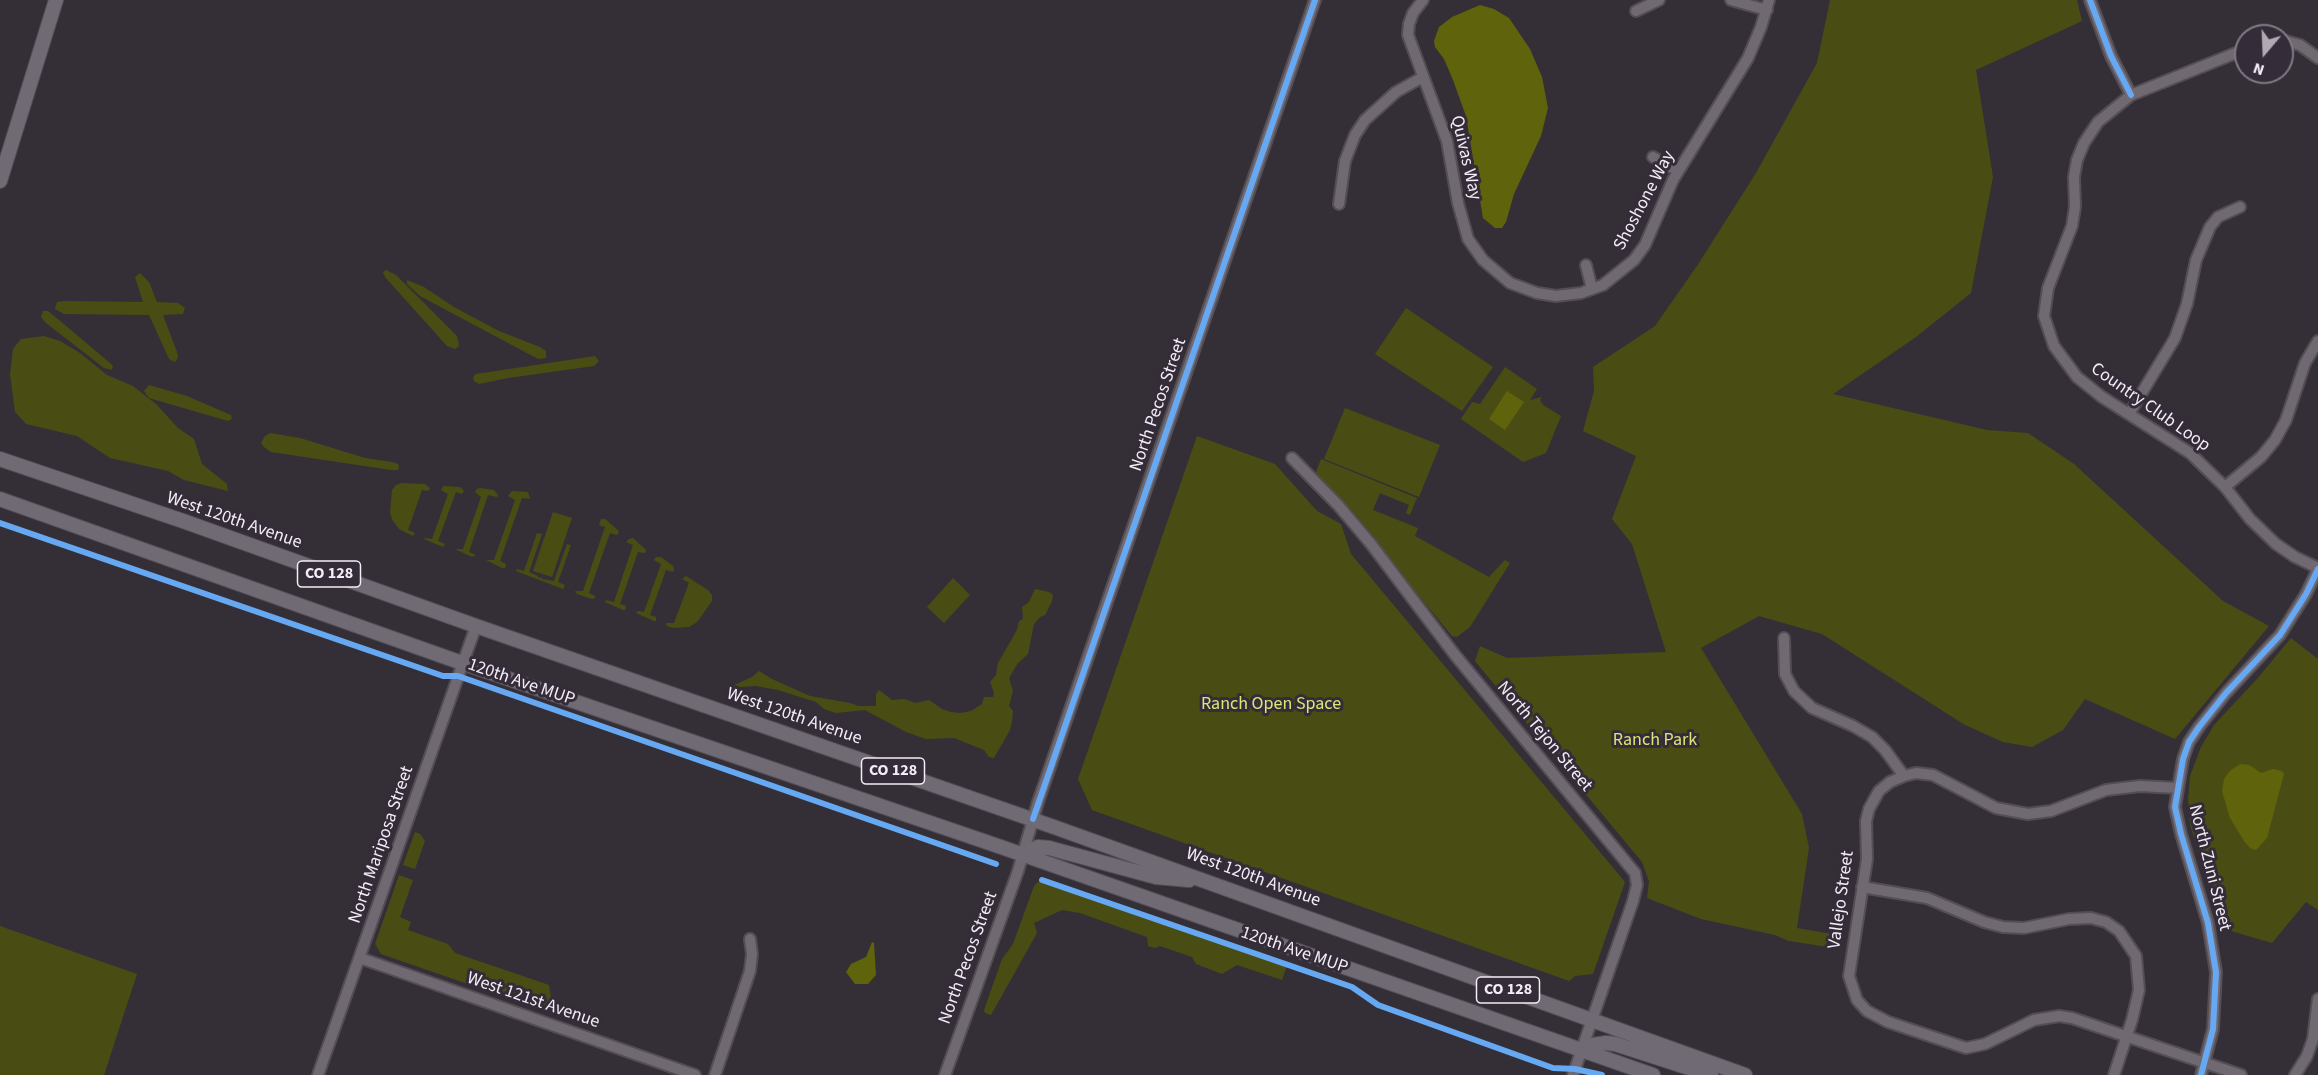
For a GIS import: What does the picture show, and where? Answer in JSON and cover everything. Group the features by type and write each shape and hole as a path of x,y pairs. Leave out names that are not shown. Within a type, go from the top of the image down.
{"main road":[{"path":"0,181 56,0"},
{"path":"0,453 55,478"},
{"name":"West 120th Avenue","path":"0,459 1212,882 1744,1075"},
{"name":"CO 128","path":"0,499 462,663 1023,855 1653,1075"},
{"path":"1023,855 1038,847 1049,848 1155,877 1212,882"},
{"path":"1581,1051 1593,1045 1615,1044 1711,1075"}],"street":[{"name":"North Pecos Street","path":"945,1075 1023,855 1032,819 1315,0"},
{"path":"1636,11 1659,0"},
{"path":"1731,0 1768,5"},
{"path":"2090,0 2111,56 2131,95"},
{"name":"Quivas Way","path":"1420,1 1409,24 1408,35 1447,141 1458,203 1468,239 1496,273 1516,286 1537,293"},
{"name":"Shoshone Way","path":"1537,293 1565,296 1592,289 1610,281 1634,260 1645,245 1678,171 1748,58 1768,5"},
{"path":"2294,43 2318,58"},
{"name":"Country Club Loop","path":"2234,54 2131,95 2098,122 2080,151 2075,168 2075,207 2072,226 2048,288 2044,316 2049,335 2063,360 2090,388 2190,453 2225,487 2250,519 2276,544 2295,558 2318,568"},
{"path":"1339,204 1345,161 1355,135 1365,120 1396,92 1423,77"},
{"path":"1653,157 1678,171"},
{"path":"2129,414 2175,338 2187,304 2196,260 2210,227 2218,218 2240,207"},
{"path":"1586,265 1592,289"},
{"path":"2225,487 2261,457 2275,440 2286,420 2305,363 2318,341"},
{"name":"North Tejon Street","path":"1292,458 1338,505 1371,544 1455,655 1635,873 1637,885 1634,899 1573,1075"},
{"name":"North Zuni Street","path":"2201,1075 2215,1008 2214,954 2208,923 2175,807 2183,759 2189,742 2226,693 2280,635 2306,594 2318,568"},
{"name":"North Mariposa Street","path":"318,1075 476,626"},
{"path":"1784,639 1785,674 1794,691 1812,708 1872,737 1885,750 1904,776 1916,773 1933,775 1996,808 2028,814 2050,811 2106,790 2140,786 2177,789"},
{"name":"Vallejo Street","path":"1904,776 1890,782 1879,791 1869,808 1866,821 1866,859 1849,976 1851,987 1862,1007 1888,1022 1966,1048 1986,1044 2026,1023 2049,1017 2072,1018 2128,1035"},
{"path":"1862,887 1928,898 1984,922 2003,927 2024,928 2080,918 2097,919 2112,925 2129,944 2138,963 2139,990 2128,1035 2114,1075"},
{"path":"715,1075 750,971 752,954 750,939"},
{"name":"West 121st Avenue","path":"360,958 695,1075"},
{"path":"2295,1075 2307,1056 2313,1039 2318,999"},
{"path":"2128,1035 2241,1075"}],"green space":[{"name":"Ranch Park","path":"1830,0 2077,0 2082,21 1976,70 1993,177 1971,293 1916,337 1833,394 1987,430 2028,433 2074,464 2223,601 2269,626 2175,739 2085,699 2063,730 2032,747 2003,742 1965,725 1822,634 1759,616 1701,648 1802,814 1809,848 1797,928 1843,936 1841,949 1789,941 1775,935 1701,919 1647,898 1649,881 1642,862 1475,661 1480,646 1507,658 1666,652 1632,544 1612,519 1636,456 1583,431 1594,391 1593,367 1655,326 1699,263 1756,173 1817,63"},
{"path":"386,270 396,275 457,336 459,346 455,349 447,346 385,277 383,272"},
{"path":"140,273 149,282 157,302 178,303 185,308 183,314 163,315 177,352 178,357 175,362 169,359 149,315 64,314 55,309 57,302 64,301 143,302 135,277"},
{"path":"407,280 424,287 454,307 499,331 540,347 546,351 546,358 538,359 420,296 407,284"},
{"path":"1406,308 1493,367 1462,411 1375,354"},
{"path":"43,311 48,311 110,363 113,366 112,370 104,368 46,323 41,317"},
{"path":"44,336 60,341 80,353 107,375 133,386 157,405 178,428 194,439 202,464 227,484 228,491 184,480 168,471 110,458 77,436 26,424 15,412 10,374 13,349 21,339"},
{"path":"595,356 599,361 594,366 479,384 474,381 473,377 476,374"},
{"path":"1505,367 1537,389 1530,400 1542,397 1540,400 1543,405 1561,416 1546,453 1523,462 1461,419 1472,402 1480,404"},
{"path":"149,385 187,396 231,415 232,419 228,421 149,398 144,391"},
{"path":"1345,408 1440,445 1419,497 1324,459"},
{"path":"270,433 300,438 365,458 392,462 398,464 399,467 398,470 391,470 271,452 261,443"},
{"name":"Ranch Open Space","path":"1197,436 1275,464 1317,511 1341,524 1351,554 1625,882 1593,974 1575,976 1569,981 1092,810 1078,779"},
{"path":"1321,459 1417,498 1410,515 1406,513 1409,505 1380,493 1373,510 1418,528 1415,536 1489,577 1505,560 1510,563 1470,627 1457,637 1452,636 1316,472"},
{"path":"425,484 430,488 428,491 422,490 408,530 415,533 413,536 399,529 390,513 392,490 396,485"},
{"path":"443,486 460,487 464,491 462,494 456,492 438,541 445,544 443,547 424,539 432,539 448,494 441,490"},
{"path":"480,488 494,490 498,495 497,497 488,495 469,552 476,555 472,557 455,549 463,549 481,497 475,492"},
{"path":"512,491 528,492 530,499 522,498 500,561 506,564 505,568 502,568 486,560 494,560 515,500 508,496"},
{"path":"553,512 572,518 552,577 533,571"},
{"path":"601,519 605,519 619,531 617,535 610,533 589,593 595,596 592,599 577,594 575,591 583,591 605,527 599,525"},
{"path":"537,533 542,534 529,572 538,578 554,581 567,544 571,545 558,582 565,585 563,589 516,571 517,569 524,571"},
{"path":"633,538 646,550 645,553 638,552 620,604 626,606 623,610 605,602 606,600 614,602 633,545 626,542"},
{"path":"656,557 661,557 674,569 673,572 666,570 650,615 656,617 654,621 636,613 644,612 661,564 654,560"},
{"path":"686,576 708,590 712,595 712,601 697,622 689,627 673,628 667,626 666,623 674,623 689,583 682,579"},
{"path":"953,578 970,595 944,623 927,607"},
{"path":"1035,589 1049,592 1053,595 1052,601 1045,615 1034,624 1028,654 1018,663 1009,678 1013,691 1009,706 1013,711 1012,721 1010,730 994,758 989,757 984,750 954,738 926,739 906,732 865,710 836,713 824,709 816,702 778,690 734,685 752,677 759,671 810,696 858,706 876,706 876,694 879,690 892,700 904,699 916,703 929,700 951,712 971,711 982,704 984,697 993,697 990,682 996,675 998,663 1017,630 1019,621 1023,619 1022,607 1029,602"},
{"path":"2291,638 2318,659 2318,910 2306,902 2272,943 2224,929 2190,825 2188,801 2190,776 2201,747 2214,725"},
{"path":"415,832 420,834 425,841 415,869 403,865"},
{"path":"399,875 413,880 400,917 411,922 408,930 448,944 455,953 549,985 552,1004 549,1012 381,954 375,944"},
{"path":"1038,882 1044,882 1287,966 1282,980 1237,965 1222,974 1196,964 1192,957 1160,946 1155,948 1148,946 1147,937 1080,913 1062,910 1034,923 1037,933 991,1015 985,1013 984,1010 1002,959 1013,944 1034,886"},
{"path":"0,926 137,974 104,1075 0,1075"}],"shaded area":[{"path":"1480,5 1494,9 1509,18 1530,49 1542,77 1548,108 1541,136 1514,194 1502,228 1495,228 1483,218 1466,116 1453,80 1434,41 1439,27 1452,17"},
{"path":"1507,391 1524,402 1505,430 1489,419"},
{"path":"2240,764 2249,765 2261,773 2273,769 2282,771 2284,774 2267,838 2256,850 2250,848 2244,841 2230,818 2222,791 2224,779"},
{"path":"872,942 874,943 876,975 868,984 855,984 846,972 851,964 866,957"}],"cycle path":[{"path":"1033,819 1315,0"},
{"path":"2090,0 2111,56 2131,95"},
{"name":"120th Ave MUP","path":"0,523 443,676 458,676 996,864"},
{"path":"2201,1075 2213,1029 2216,972 2208,923 2175,807 2183,759 2189,742 2199,727 2226,693 2280,635 2306,594 2318,569"},
{"name":"120th Ave MUP","path":"1042,880 1352,987 1378,1005 1553,1068 1575,1069 1602,1075"}]}
